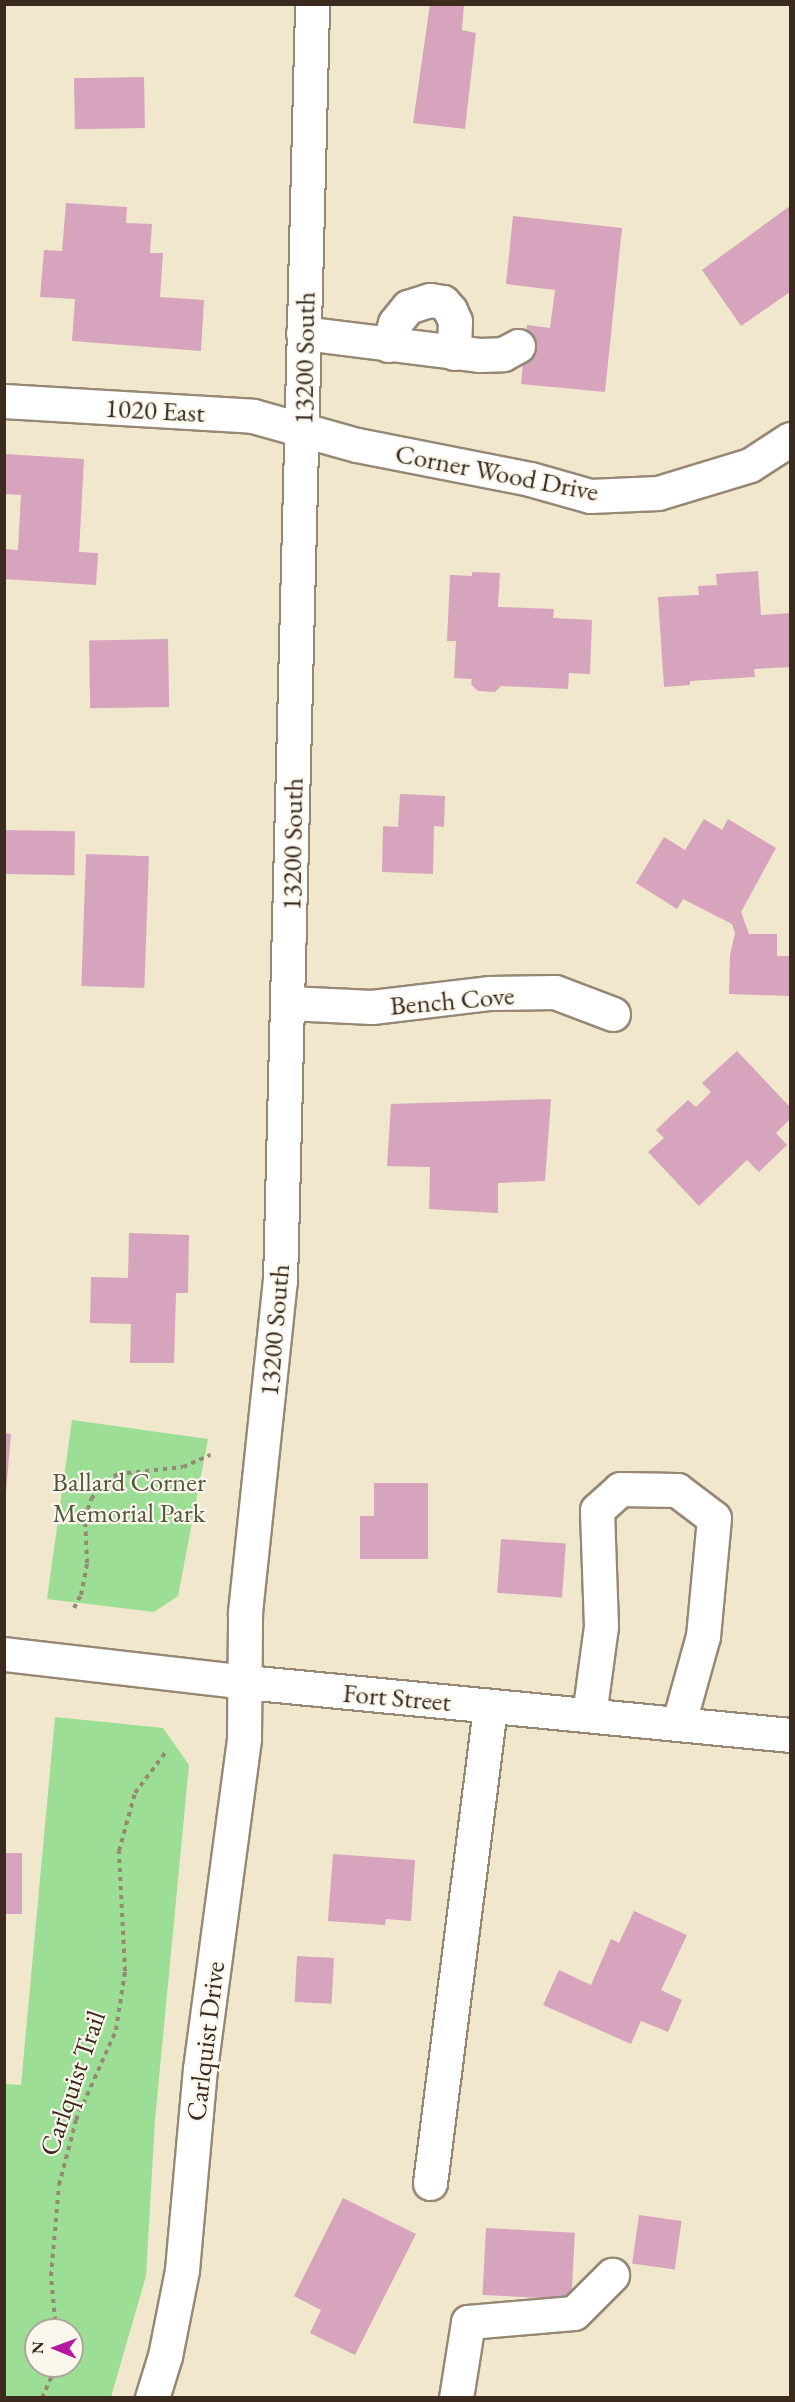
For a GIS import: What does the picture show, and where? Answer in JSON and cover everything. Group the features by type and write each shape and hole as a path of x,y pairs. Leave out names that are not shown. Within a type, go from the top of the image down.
{"street":[{"name":"13200 South","path":"246,1682 245,1612 280,1281 312,4"},
{"path":"388,345 395,323 408,307 429,300 443,302 450,310 455,321 454,353"},
{"path":"303,333 454,353 503,354 518,346"},
{"name":"1020 East","path":"4,401 254,416 303,430"},
{"name":"Corner Wood Drive","path":"303,430 530,479 590,496 658,493 750,465 790,439"},
{"name":"Bench Cove","path":"288,1003 372,1007 490,993 555,992 613,1014"},
{"path":"589,1714 601,1626 597,1510 620,1489 677,1490 714,1518 703,1636 679,1722"},
{"name":"Fort Street","path":"4,1654 246,1682 679,1722 790,1735"},
{"name":"Carlquist Drive","path":"152,2397 165,2356 182,2270 200,2069 244,1738 246,1682"},
{"path":"430,2183 490,1706"},
{"path":"456,2397 468,2322 574,2313 612,2275"}],"path":[{"path":"74,1608 81,1595 87,1563 85,1518 91,1498 106,1481 118,1473 183,1467 210,1455"},
{"name":"Carlquist Trail","path":"55,2318 51,2276 59,2185 76,2120 116,2030 125,1971 119,1851 135,1793 165,1752"},
{"path":"42,2397 51,2378"}],"green space":[{"name":"Ballard Corner Memorial Park","path":"72,1420 208,1439 178,1596 154,1612 47,1599"},
{"path":"55,1717 163,1728 189,1765 155,2120 146,2276 111,2397 5,2397 5,2084 21,2085"}],"building":[{"path":"430,4 464,4 462,30 476,33 465,129 413,123"},
{"path":"144,77 145,128 75,129 74,78"},
{"path":"66,203 127,207 126,223 152,224 150,253 163,253 160,297 204,300 201,351 72,341 75,299 40,297 44,250 62,251"},
{"path":"790,206 790,292 741,326 702,270"},
{"path":"513,216 622,228 605,392 521,384 527,325 550,328 555,290 506,284"},
{"path":"5,454 84,459 79,552 98,553 96,585 4,579 4,549 18,550 21,495 5,494"},
{"path":"758,571 761,615 790,613 790,667 754,669 755,677 690,681 690,685 664,687 658,597 699,595 698,586 717,585 716,574"},
{"path":"472,572 500,573 498,607 554,609 553,618 592,620 590,674 569,673 568,689 501,686 495,692 478,691 471,684 472,679 454,678 456,641 447,641 450,575 472,576"},
{"path":"168,639 169,707 90,708 89,640"},
{"path":"400,794 445,796 444,827 434,826 433,874 382,872 383,826 398,827"},
{"path":"704,819 722,830 728,819 776,848 741,912 749,934 777,934 777,956 790,956 789,996 729,994 730,955 735,933 732,924 683,899 677,909 636,883 664,837 685,850"},
{"path":"4,830 75,831 74,875 4,874"},
{"path":"86,854 149,856 144,988 81,986"},
{"path":"737,1051 790,1107 790,1119 776,1133 787,1145 759,1172 747,1160 699,1206 648,1152 664,1138 656,1130 688,1100 696,1107 711,1092 702,1083"},
{"path":"551,1099 545,1181 498,1183 498,1213 429,1209 430,1167 387,1166 391,1104"},
{"path":"129,1233 189,1235 188,1293 176,1293 174,1363 130,1363 131,1324 90,1323 91,1277 128,1278"},
{"path":"4,1433 11,1434 6,1492 4,1492"},
{"path":"374,1483 428,1483 428,1559 360,1559 360,1516 374,1516"},
{"path":"501,1539 566,1544 562,1597 497,1593"},
{"path":"4,1853 22,1853 22,1914 4,1914"},
{"path":"333,1854 415,1860 411,1921 386,1919 385,1925 328,1921"},
{"path":"634,1911 687,1935 661,1990 682,2000 668,2032 641,2021 631,2044 543,2005 559,1970 591,1985 611,1939 619,1943"},
{"path":"297,1956 334,1958 332,2004 295,2002"},
{"path":"343,2198 416,2234 355,2355 310,2333 321,2310 294,2296"},
{"path":"639,2215 682,2221 675,2270 632,2264"},
{"path":"486,2228 575,2233 571,2300 482,2295"}]}
